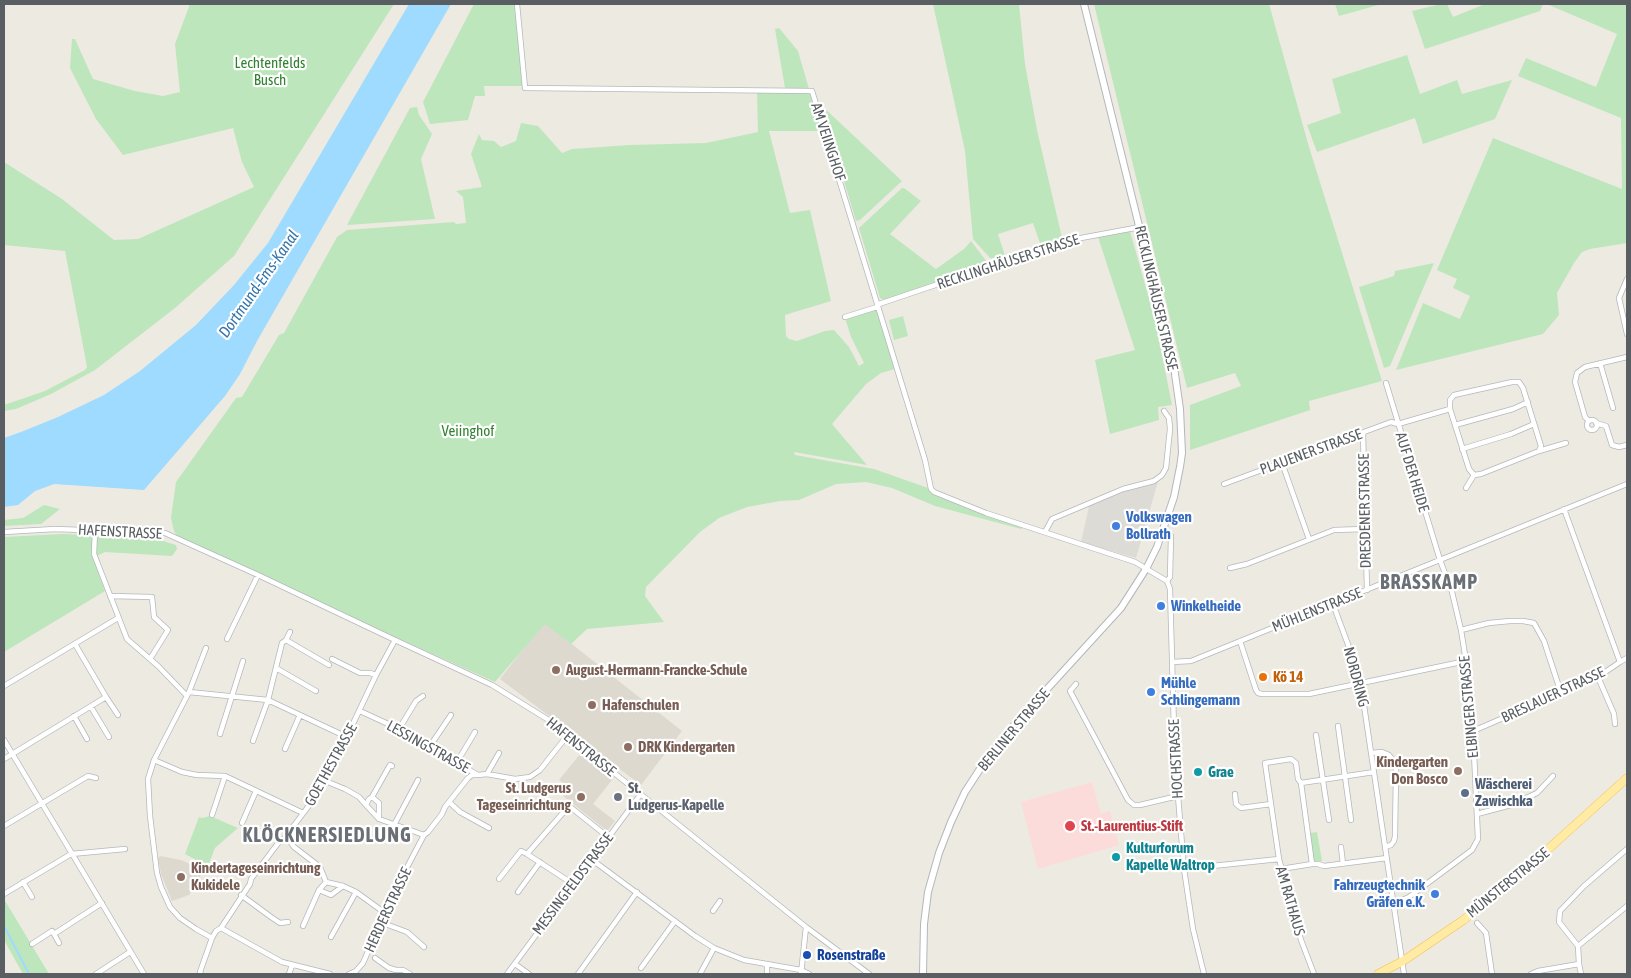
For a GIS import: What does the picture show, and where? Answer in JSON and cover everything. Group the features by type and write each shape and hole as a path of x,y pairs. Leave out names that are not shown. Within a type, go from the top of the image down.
{"main road":[{"name":"RECKLINGHÄUSER STRASSE","path":"1084,4 1174,367 1180,409 1182,453 1174,497 1163,530 1146,569"},
{"name":"BERLINER STRASSE","path":"923,974 924,924 928,892 950,822 965,792 1000,741 1121,608 1146,569"},
{"name":"MÜNSTERSTRASSE","path":"1384,973 1462,921 1504,889 1627,778"}],"street":[{"name":"AM VEIINGHOF","path":"517,4 525,88 812,91 879,304 925,460 931,489 934,492 986,513 1045,532"},
{"name":"RECKLINGHÄUSER STRASSE","path":"845,317 877,307 879,304 1081,238 1140,227"},
{"path":"1627,279 1619,298 1627,334"},
{"path":"1627,363 1626,357 1584,367 1577,373 1575,382 1585,417 1589,421 1594,420 1596,424 1606,426 1612,445 1619,447 1627,444"},
{"path":"1600,363 1613,408"},
{"path":"1474,475 1469,469 1450,409 1450,400 1454,394 1519,382 1528,402 1541,446 1539,451"},
{"name":"AUF DER HEIDE","path":"1386,383 1440,560"},
{"path":"1455,425 1513,409 1528,402"},
{"name":"PLAUENER STRASSE","path":"1224,484 1391,422 1398,424 1450,409"},
{"path":"1164,411 1169,418 1170,429 1166,468 1162,475 1154,481 1122,489 1052,519 1045,532 1135,562 1167,581 1170,590 1172,662"},
{"path":"1589,421 1587,426 1589,429 1595,428 1596,424"},
{"path":"1462,449 1511,434 1534,424"},
{"name":"DRESDENER STRASSE","path":"1363,432 1367,590"},
{"path":"1474,475 1566,443"},
{"path":"1282,463 1309,539"},
{"path":"1466,488 1474,475"},
{"name":"MÜHLENSTRASSE","path":"1172,662 1191,661 1627,484"},
{"name":"BRESLAUER STRASSE","path":"1473,731 1598,677 1620,662 1564,509"},
{"name":"HAFENSTRASSE","path":"4,532 55,529 165,533 258,574 492,684 537,712 806,927 869,974"},
{"path":"1230,568 1247,564 1334,530 1365,529"},
{"path":"95,531 94,554 127,638 188,694 268,700 347,737"},
{"path":"1167,581 1170,577 1172,536"},
{"name":"ELBINGER STRASSE","path":"1394,904 1409,897 1472,850 1478,839 1473,731 1466,661 1452,592 1440,560"},
{"path":"227,639 258,574"},
{"path":"110,596 152,598 154,617 168,630 150,660"},
{"name":"NORDRING","path":"1333,604 1353,658 1359,682 1372,753 1404,974"},
{"path":"4,686 118,618"},
{"path":"1461,630 1489,623 1510,621 1534,623 1544,641 1561,693"},
{"path":"253,741 268,700 282,643 290,632"},
{"path":"286,640 329,664"},
{"name":"GOETHESTRASSE","path":"201,974 200,972 216,931 221,928 250,884 250,879 317,795 317,790 338,752 342,749 376,675 395,640"},
{"path":"1240,641 1258,694 1309,694 1466,661"},
{"path":"75,644 118,715"},
{"path":"206,648 188,694 154,760 148,779 152,831 157,872 161,887 170,907 180,918 212,938"},
{"path":"1620,662 1627,658"},
{"path":"332,659 360,673 376,675"},
{"path":"220,734 243,661"},
{"name":"HOCHSTRASSE","path":"1172,662 1178,796 1184,869 1193,929 1204,974"},
{"path":"276,668 316,690"},
{"path":"1598,677 1614,714 1615,724"},
{"path":"1076,684 1070,690 1128,800 1134,805 1140,805 1178,796"},
{"path":"399,729 416,701 423,696"},
{"path":"4,759 106,697"},
{"path":"91,707 109,737"},
{"name":"LESSINGSTRASSE","path":"360,712 399,729 478,775 487,774 515,779 530,777 540,770 567,736"},
{"path":"285,749 300,715"},
{"path":"430,746 451,715"},
{"path":"74,716 87,739"},
{"path":"1338,726 1352,820"},
{"path":"457,762 475,732"},
{"path":"1316,735 1329,820"},
{"path":"4,740 144,974"},
{"path":"1372,753 1382,752 1388,755 1395,764 1395,836 1391,845 1385,847"},
{"path":"487,774 499,754"},
{"path":"154,760 182,772 197,775 225,776 303,813"},
{"path":"1278,859 1264,764 1291,760 1296,763 1312,864"},
{"path":"366,805 369,799 372,798 390,765 392,766"},
{"path":"1300,783 1374,772"},
{"name":"HERDERSTRASSE","path":"349,974 356,971 363,963 384,912 424,835 468,778 472,774 478,775"},
{"path":"4,826 88,776 96,778"},
{"path":"212,815 225,776"},
{"path":"1477,814 1511,805 1537,793 1553,776"},
{"path":"323,780 359,797 379,819 424,835"},
{"path":"394,825 418,780"},
{"path":"242,822 256,790"},
{"path":"1235,794 1236,804 1241,808 1271,804"},
{"name":"MESSINGFELDSTRASSE","path":"507,974 640,795"},
{"path":"372,798 379,803 379,819"},
{"path":"449,802 460,812 489,828"},
{"path":"527,854 569,806 608,837"},
{"path":"286,836 294,847 320,867 326,882"},
{"path":"1341,847 1343,864"},
{"path":"4,894 71,854 125,849"},
{"path":"1581,974 1578,946 1559,922 1560,911 1584,886 1627,849"},
{"path":"499,879 521,851 573,884"},
{"path":"1281,869 1312,864 1324,866 1387,858"},
{"path":"592,859 695,936 714,948 744,960 809,974"},
{"name":"AM RATHAUS","path":"1184,869 1278,859 1301,940 1314,974"},
{"path":"518,892 540,862"},
{"path":"23,882 32,897"},
{"path":"326,882 343,886 356,892 384,912"},
{"path":"303,926 319,890 326,882"},
{"path":"319,890 331,895 343,886"},
{"path":"331,937 356,892"},
{"path":"578,974 637,892"},
{"path":"241,895 280,923 288,922"},
{"path":"713,911 720,900"},
{"path":"32,944 52,932 54,934 102,903"},
{"path":"1578,946 1627,906"},
{"path":"641,968 675,921"},
{"path":"380,922 407,932 424,947"},
{"path":"1477,922 1486,934 1492,974"},
{"path":"801,972 806,927"},
{"path":"221,928 282,962 330,974"},
{"path":"54,934 59,943"},
{"path":"700,974 714,948"},
{"path":"96,974 130,952"},
{"path":"375,958 389,968 403,970 410,974"},
{"path":"515,964 529,974"},
{"path":"1531,974 1538,971 1579,964"},
{"path":"289,974 292,965"},
{"path":"767,965 767,974"}],"shaded area":[{"path":"1159,478 1136,558 1081,542 1090,502"},
{"name":"Hafenschulen","path":"544,622 682,731 641,785 500,679"},
{"name":"St. Ludgerus Tageseinrichtung","path":"580,754 612,780 593,804 615,821 607,831 557,791 563,783 559,780"},
{"name":"St.-Laurentius-Stift","path":"1092,782 1101,814 1110,811 1119,845 1038,869 1021,802"},
{"name":"Kindertageseinrichtung Kukidele","path":"160,856 181,860 204,870 189,895 172,901 161,874 158,858"}],"green space":[{"name":"Lechtenfelds Busch","path":"190,4 394,4 234,256 175,308 95,370 51,394 16,409 4,411 4,405 45,391 85,370 87,367 65,251 4,245 4,162 62,199 114,240 138,239 254,187 242,162 233,128 123,155 96,119 70,68 72,39 75,39 93,79 135,91 163,96 180,92 175,44"},
{"path":"474,4 515,4 523,86 484,86 485,96 475,96 468,120 430,124 423,102"},
{"path":"933,4 1019,4 1025,64 1037,130 1063,242 1042,249 1033,223 998,234 1007,262 990,258 973,239 965,151"},
{"path":"1094,4 1269,4 1309,147 1382,381 1309,401 1310,410 1190,450 1190,405 1241,386 1235,373 1187,388"},
{"path":"1335,4 1382,4 1339,16"},
{"path":"1447,4 1453,17 1485,4 1543,4 1540,11 1425,49 1412,11"},
{"path":"1550,4 1627,4 1627,243 1582,252 1557,293 1559,315 1543,334 1396,370 1423,303 1460,319 1470,296 1453,288 1457,279 1437,270 1493,138 1622,189 1621,118 1518,76 1526,58 1596,87 1617,34"},
{"path":"779,28 798,51 809,89 785,88 775,29"},
{"path":"1407,55 1420,94 1457,80 1462,94 1512,80 1495,119 1423,144 1415,118 1317,152 1307,125 1341,113 1332,79"},
{"name":"Veiinghof","path":"757,91 811,93 822,131 769,131 790,213 810,210 831,301 785,315 786,336 797,341 825,331 834,330 849,347 859,366 864,363 851,337 845,318 878,308 895,369 881,373 866,384 832,424 867,465 794,452 795,455 874,469 931,489 1024,526 1021,529 935,506 892,488 866,482 836,484 799,500 780,501 747,507 719,518 700,532 646,587 645,596 664,622 587,629 571,644 545,624 495,682 184,542 177,536 171,518 176,482 236,398 242,397 279,335 284,333 337,237 347,230 454,222 456,224 466,223 463,197 456,191 482,187 471,154 479,134 482,140 494,141 501,147 516,141 521,123 538,126 562,153 572,149 706,143 758,132"},
{"path":"821,105 902,181 860,220 856,221"},
{"path":"417,107 419,115 432,134 421,159 435,219 347,225 410,108"},
{"path":"902,188 921,201 890,234 936,269 964,249 971,241 987,262 985,266 884,300 880,298 859,228"},
{"path":"1130,231 1155,320 1172,405 1158,407 1159,420 1110,434 1095,360 1135,350 1098,237"},
{"path":"1434,263 1390,366 1384,368 1359,287 1394,276 1395,271"},
{"path":"903,316 908,336 894,340 889,320"},
{"path":"44,505 60,509 41,524 4,526 4,520 23,518"},
{"path":"63,534 150,537 176,545 177,549 172,556 105,552 93,558 105,591 4,652 4,537"},
{"path":"210,816 238,828 215,848 208,866 185,854 199,817"},
{"path":"1317,832 1322,861 1314,862 1310,833"},
{"path":"4,899 49,974 23,974 4,940"}],"water":[{"name":"Dortmund-Ems-Kanal","path":"409,4 451,4 257,341 240,374 225,396 144,490 54,484 35,491 18,505 4,507 4,438 58,417 104,395 140,371 196,325 234,285 268,243"}],"waterway":[{"path":"4,926 29,974"}],"place":[{"name":"Volkswagen Bollrath","path":"1116,526"},
{"name":"Winkelheide","path":"1161,606"},
{"name":"August-Hermann-Francke-Schule","path":"556,670"},
{"name":"Kö 14","path":"1263,677"},
{"name":"Mühle Schlingemann","path":"1151,692"},
{"name":"Hafenschulen","path":"592,705"},
{"name":"DRK Kindergarten","path":"628,747"},
{"name":"Kindergarten Don Bosco","path":"1458,771"},
{"name":"Grae","path":"1198,772"},
{"name":"Wäscherei Zawischka","path":"1465,793"},
{"name":"St. Ludgerus Tageseinrichtung","path":"581,797"},
{"name":"St. Ludgerus-Kapelle","path":"618,797"},
{"name":"St.-Laurentius-Stift","path":"1070,826"},
{"name":"Kulturforum Kapelle Waltrop","path":"1116,857"},
{"name":"Kindertageseinrichtung Kukidele","path":"181,877"},
{"name":"Fahrzeugtechnik Gräfen e.K.","path":"1435,894"},
{"name":"Rosenstraße","path":"807,955"}],"district":[{"name":"BRASSKAMP","path":"1429,583"},
{"name":"KLÖCKNERSIEDLUNG","path":"327,836"}]}
